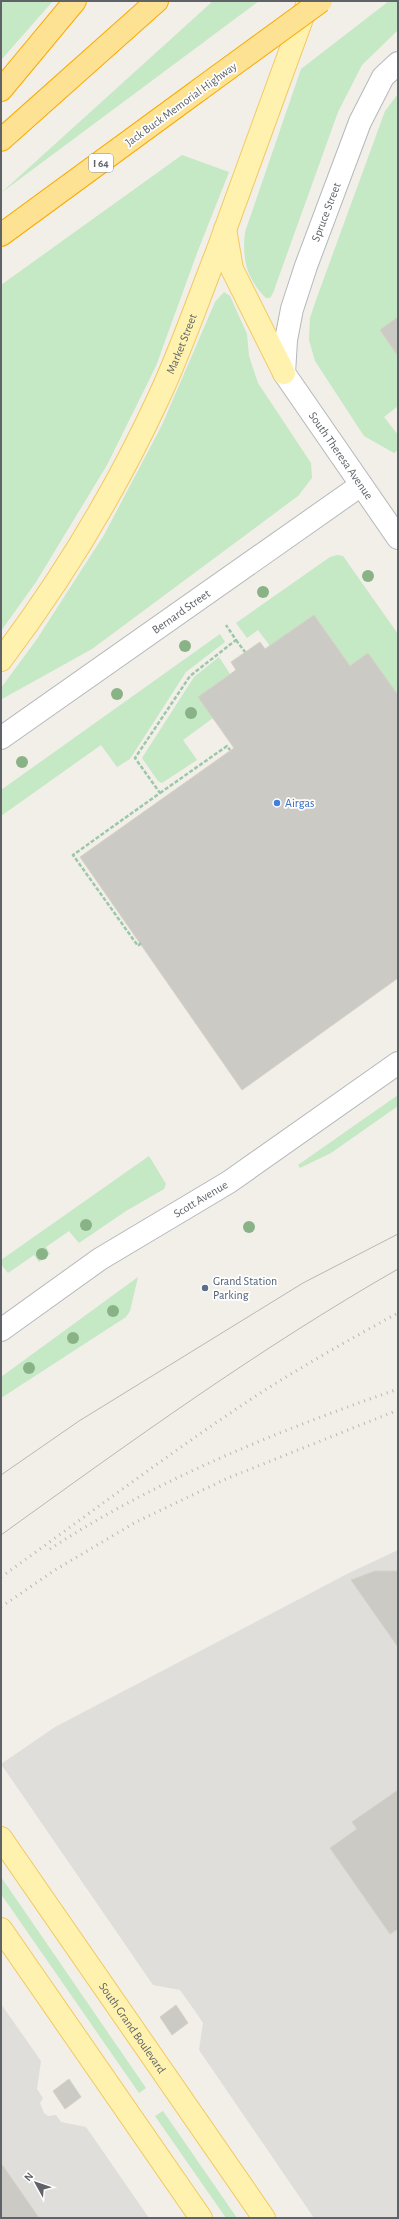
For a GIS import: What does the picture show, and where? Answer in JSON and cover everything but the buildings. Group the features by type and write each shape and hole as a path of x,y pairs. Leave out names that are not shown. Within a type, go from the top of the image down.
{"highway":[{"path":"1,90 75,1"},
{"path":"1,140 156,1"},
{"name":"Jack Buck Memorial Highway","path":"1,235 321,1"}],"main road":[{"name":"Market Street","path":"1,660 32,619 75,553 110,495 159,397 191,319 309,1"},
{"path":"225,229 232,268 284,373"},
{"name":"South Grand Boulevard","path":"1,1838 264,2218"},
{"path":"1,1929 201,2218"}],"street":[{"name":"Spruce Street","path":"284,373 286,340 289,324 306,266 360,122 383,77 398,63"},
{"name":"South Theresa Avenue","path":"284,373 398,538"},
{"name":"Bernard Street","path":"1,738 362,485"},
{"name":"Scott Avenue","path":"1,1330 100,1259 229,1182 398,1063"}],"path":[{"path":"226,625 245,652"},
{"path":"160,793 135,758 190,676 236,640"},
{"path":"141,943 138,946 73,854 227,746 230,750"}],"shaded area":[{"path":"398,1550 398,2218 314,2218 199,2050 203,2023 197,2014 180,1990 153,1985 1,1764 55,1727 347,1574"},
{"path":"1,2004 41,2061 37,2089 43,2098 40,2103 44,2113 48,2116 56,2115 61,2122 86,2127 149,2218 1,2218"}],"green space":[{"path":"1,1 53,1 1,60"},
{"path":"213,1 259,1 1,193"},
{"path":"389,1 398,1 398,30 362,65 338,112 273,293 270,298 266,298 254,283 247,267 244,250 245,232 301,69"},
{"path":"398,94 398,406 384,417 398,435 398,450 394,453 364,436 315,361 309,340 310,318 316,300 385,111"},
{"path":"182,155 229,172 197,253 156,366 107,465 36,582 1,631 1,285"},
{"path":"224,292 230,296 247,334 249,356 258,383 311,463 312,478 298,496 92,649 2,699 1,688 37,639 104,535 162,425 215,302"},
{"path":"337,555 343,556 398,634 398,695 368,653 350,666 314,615 270,646 258,630 247,638 236,623 330,557"},
{"path":"220,634 225,642 186,672 130,759 117,767 101,745 1,816 1,790"},
{"path":"219,657 230,674 198,697 213,718 183,740 197,760 162,783 158,781 142,758 194,677"},
{"path":"398,1095 398,1106 331,1153 300,1168 298,1165"},
{"path":"149,1156 166,1184 164,1189 126,1211 79,1243 69,1231 46,1247 50,1254 39,1262 34,1255 8,1273 1,1264 1,1260"},
{"path":"138,1277 130,1311 126,1317 1,1398 1,1377"},
{"path":"1,1877 146,2088 139,2093 1,1894"},
{"path":"163,2111 237,2218 226,2218 155,2116"}],"tram line":[{"path":"1,1475 79,1421 303,1283 398,1234"},
{"path":"1,1535 98,1465 246,1363 347,1299 398,1269"}],"railway":[{"path":"1,1577 163,1460 262,1392 295,1371 398,1313"},
{"path":"50,1549 133,1500 219,1458 308,1422 398,1389"},
{"path":"1,1607 55,1570 136,1522 228,1478 398,1410"}],"place":[{"name":"Airgas","path":"277,803"},
{"name":"Grand Station Parking","path":"205,1288"}]}
